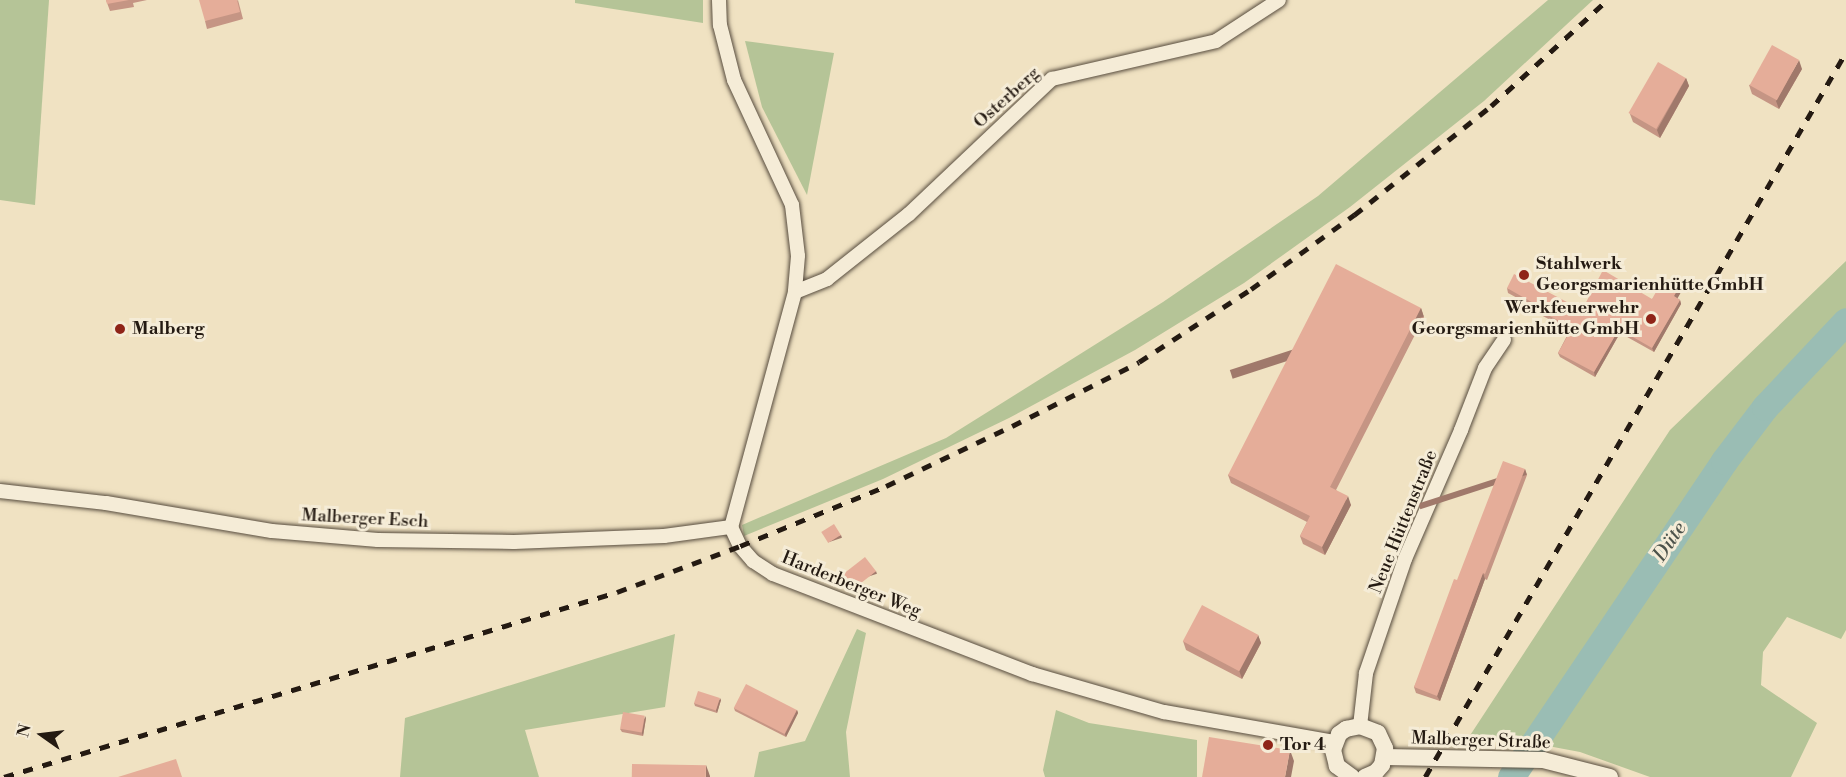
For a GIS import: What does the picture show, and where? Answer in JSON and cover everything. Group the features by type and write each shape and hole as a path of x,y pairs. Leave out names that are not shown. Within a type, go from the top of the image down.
{"street":[{"path":"718,0 720,25 734,80 750,119 774,161 792,205 798,256 795,292 731,527"},
{"name":"Osterberg","path":"795,292 827,279 909,214 1052,79 1216,41 1279,0"},
{"name":"Neue Hüttenstraße","path":"1360,726 1366,673 1405,559 1461,430 1485,368 1504,340"},
{"name":"Malberger Esch","path":"0,490 106,503 272,531 378,540 514,542 664,536 731,527"},
{"name":"Harderberger Weg","path":"731,527 740,546 753,561 773,574 1032,674 1164,712 1335,742"},
{"path":"1345,776 1334,758 1335,742 1346,729 1360,726 1378,733 1383,740 1385,757 1376,772 1365,777"},
{"name":"Malberger Straße","path":"1385,757 1543,760 1610,777"}],"green space":[{"path":"0,0 49,0 35,205 0,200"},
{"path":"575,0 703,0 703,23 575,3"},
{"path":"1548,0 1593,0 1484,101 1350,207 1244,283 1135,350 1009,418 883,479 744,536 742,525 946,438 1163,302 1318,196"},
{"path":"745,41 834,53 807,195 762,107"},
{"path":"1846,261 1846,630 1841,639 1787,617 1763,652 1761,685 1817,723 1791,777 1650,777 1580,752 1548,746 1467,740 1670,430"},
{"path":"857,629 866,633 846,732 850,777 754,777 759,752 805,741"},
{"path":"675,634 665,707 525,730 539,777 400,777 405,718"},
{"path":"1056,710 1089,723 1197,740 1197,777 1045,777 1043,770"}],"building":[{"path":"106,0 129,0 107,4"},
{"path":"199,0 237,0 240,12 205,21"},
{"path":"1772,45 1799,60 1777,100 1750,85"},
{"path":"1658,62 1686,78 1656,129 1628,113"},
{"path":"1336,264 1421,308 1330,487 1348,496 1322,547 1300,536 1310,516 1228,475"},
{"path":"1603,270 1652,299 1664,278 1679,287 1674,296 1680,300 1652,348 1619,329 1594,372 1558,353 1572,328 1533,307 1535,304 1507,288 1514,274 1582,310"},
{"path":"1503,461 1525,469 1437,696 1414,687 1454,579 1457,580"},
{"path":"834,524 841,535 828,543 821,532"},
{"path":"865,557 876,571 854,588 843,574"},
{"path":"1202,605 1259,635 1239,671 1183,641"},
{"path":"746,684 797,710 785,734 734,708"},
{"path":"698,691 720,698 716,710 694,703"},
{"path":"623,712 645,716 642,733 620,729"},
{"path":"1209,737 1290,750 1285,777 1202,777"},
{"path":"176,759 182,777 118,777"},
{"path":"632,764 706,765 706,777 632,777"}],"waterway":[{"name":"Düte","path":"1511,777 1724,461 1765,407 1846,321"}],"railway":[{"path":"4,777 617,592 740,546 886,486 1012,426 1139,362 1251,289 1354,215 1491,106 1607,0"},
{"path":"1425,777 1846,52"}],"place":[{"name":"Stahlwerk Georgsmarienhütte GmbH","path":"1524,275"},
{"name":"Werkfeuerwehr Georgsmarienhütte GmbH","path":"1651,319"},
{"name":"Malberg","path":"120,329"},
{"name":"Tor 4","path":"1268,745"}]}
